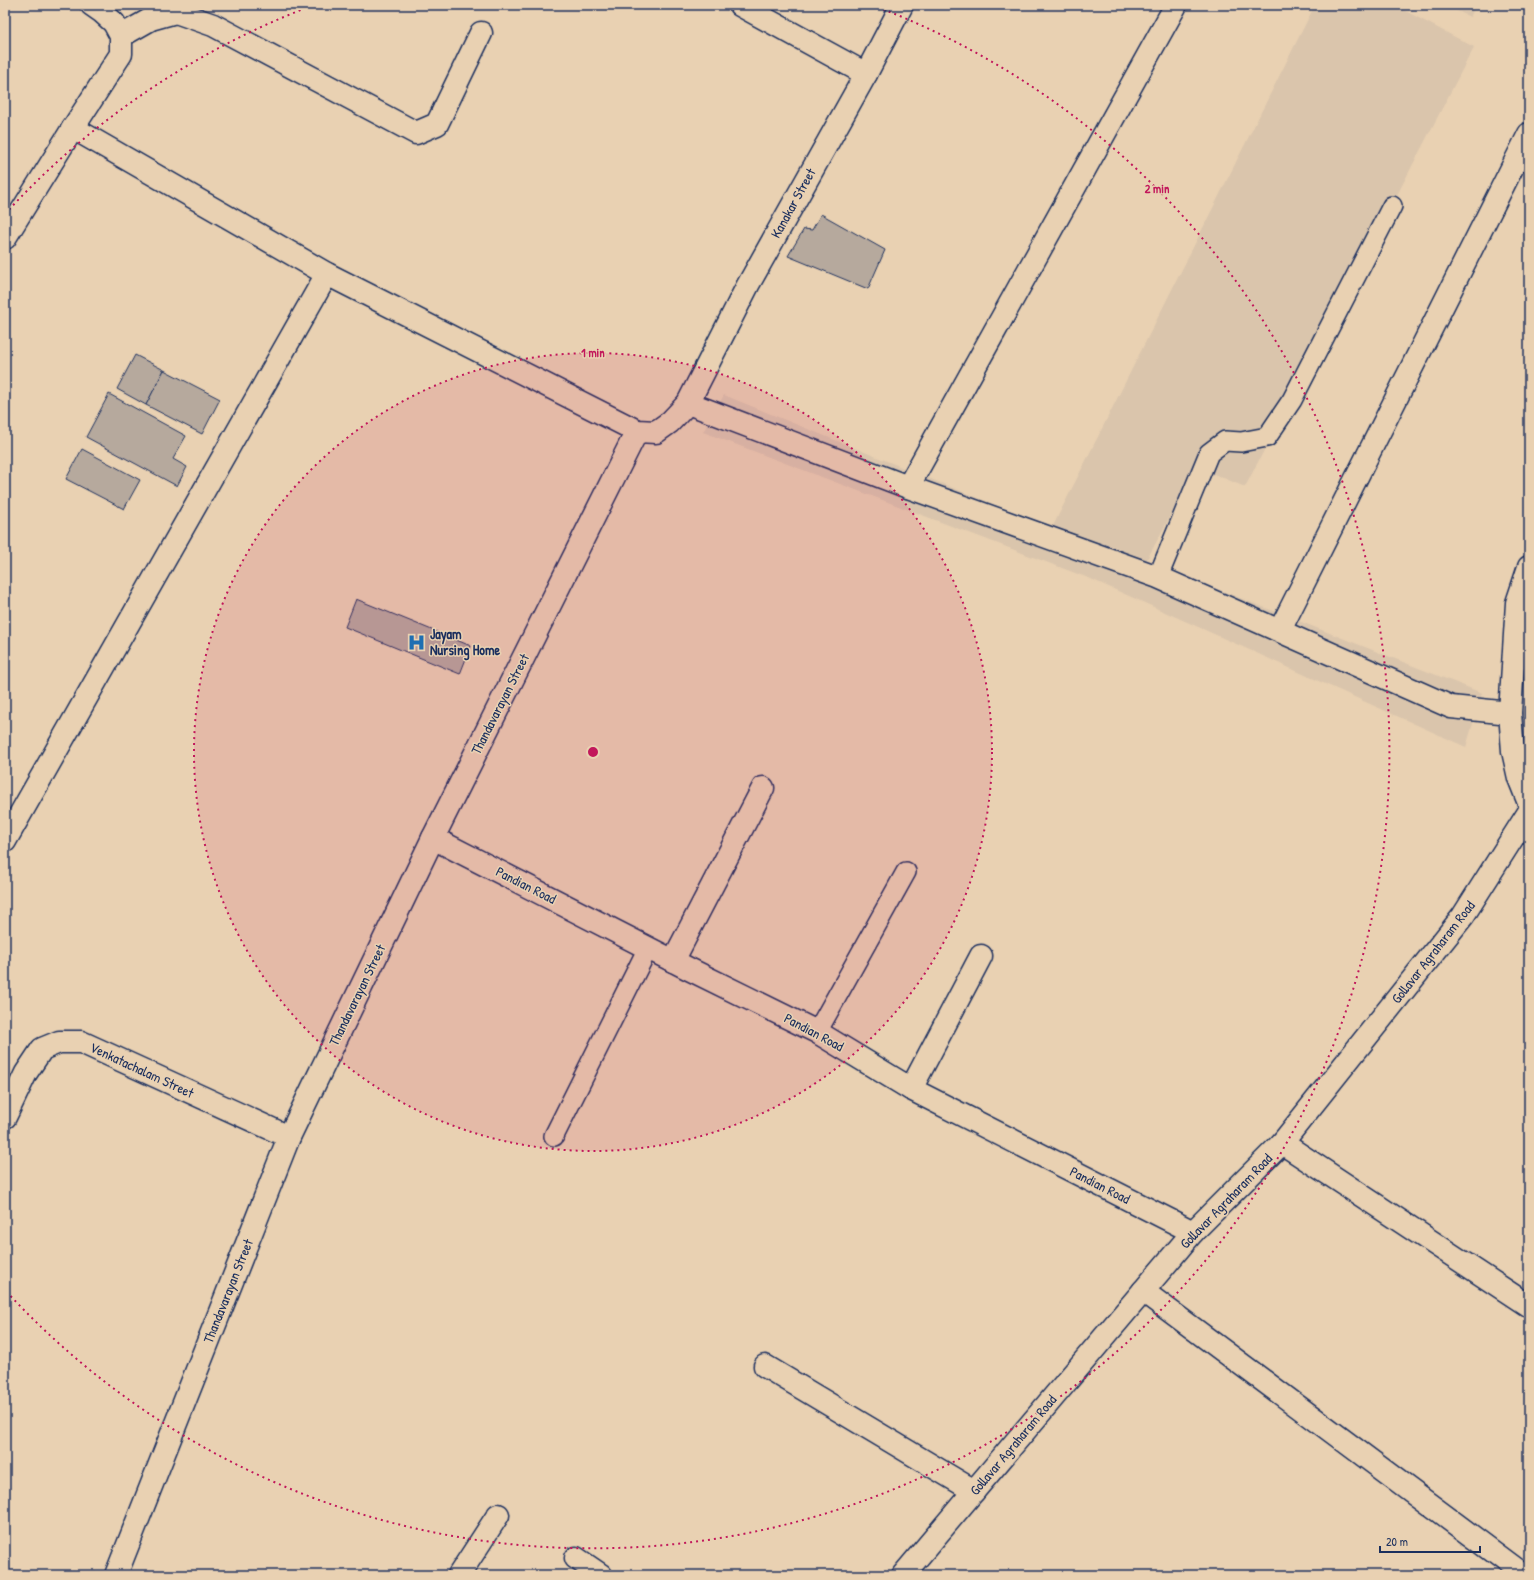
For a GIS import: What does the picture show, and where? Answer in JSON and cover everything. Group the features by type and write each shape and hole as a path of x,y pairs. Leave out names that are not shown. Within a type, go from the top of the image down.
{"street":[{"path":"5,238 121,54 121,36 114,23 92,5"},
{"path":"740,5 866,74"},
{"name":"Kanakar Street","path":"637,432 656,432 670,422 688,403 748,285 866,74 902,5"},
{"path":"908,487 1176,5"},
{"path":"121,36 151,19 176,12 213,26 416,133 437,124 480,34"},
{"path":"73,128 327,274 637,432"},
{"path":"1280,630 1529,134"},
{"path":"5,841 327,274"},
{"path":"688,403 908,487 1158,577 1451,707 1510,713"},
{"name":"Thandavarayan Street","path":"116,1575 289,1137 433,838 637,432"},
{"path":"1529,567 1517,603 1510,713 1513,751 1519,778 1529,803"},
{"path":"673,961 763,788"},
{"name":"Gollavar Agraharam Road","path":"903,1575 1193,1232 1282,1143 1463,916 1529,812"},
{"name":"Pandian Road","path":"433,838 673,961 817,1032 911,1089 1193,1232"},
{"path":"911,1089 981,956"},
{"name":"Venkatachalam Street","path":"5,1117 26,1073 42,1049 59,1042 81,1042 289,1137"},
{"path":"1282,1143 1529,1306"},
{"path":"1143,1291 1524,1575"},
{"path":"765,1366 974,1491"},
{"path":"459,1575 498,1515"},
{"path":"576,1558 601,1575"}],"lane":[{"path":"1158,577 1209,453 1225,441 1241,442 1267,438 1292,400 1392,206"},
{"path":"817,1032 906,872"},
{"path":"554,1136 648,948"}],"shaded area":[{"path":"1315,5 1394,5 1474,47 1245,487 1197,467 1146,561 1482,693 1466,747 1091,579 703,432 724,395 1052,528"},
{"path":"1445,5 1476,5 1470,17"}],"building":[{"path":"821,214 885,250 868,289 788,256 804,229 812,230"},
{"path":"135,355 164,370 146,405 117,389"},
{"path":"164,370 220,399 202,434 146,405"},
{"path":"109,394 186,436 173,459 187,467 177,486 86,437"},
{"path":"82,449 140,480 124,509 66,479"},
{"path":"356,599 471,646 460,674 345,627"}],"place":[{"name":"Jayam Nursing Home","path":"417,642"}]}
